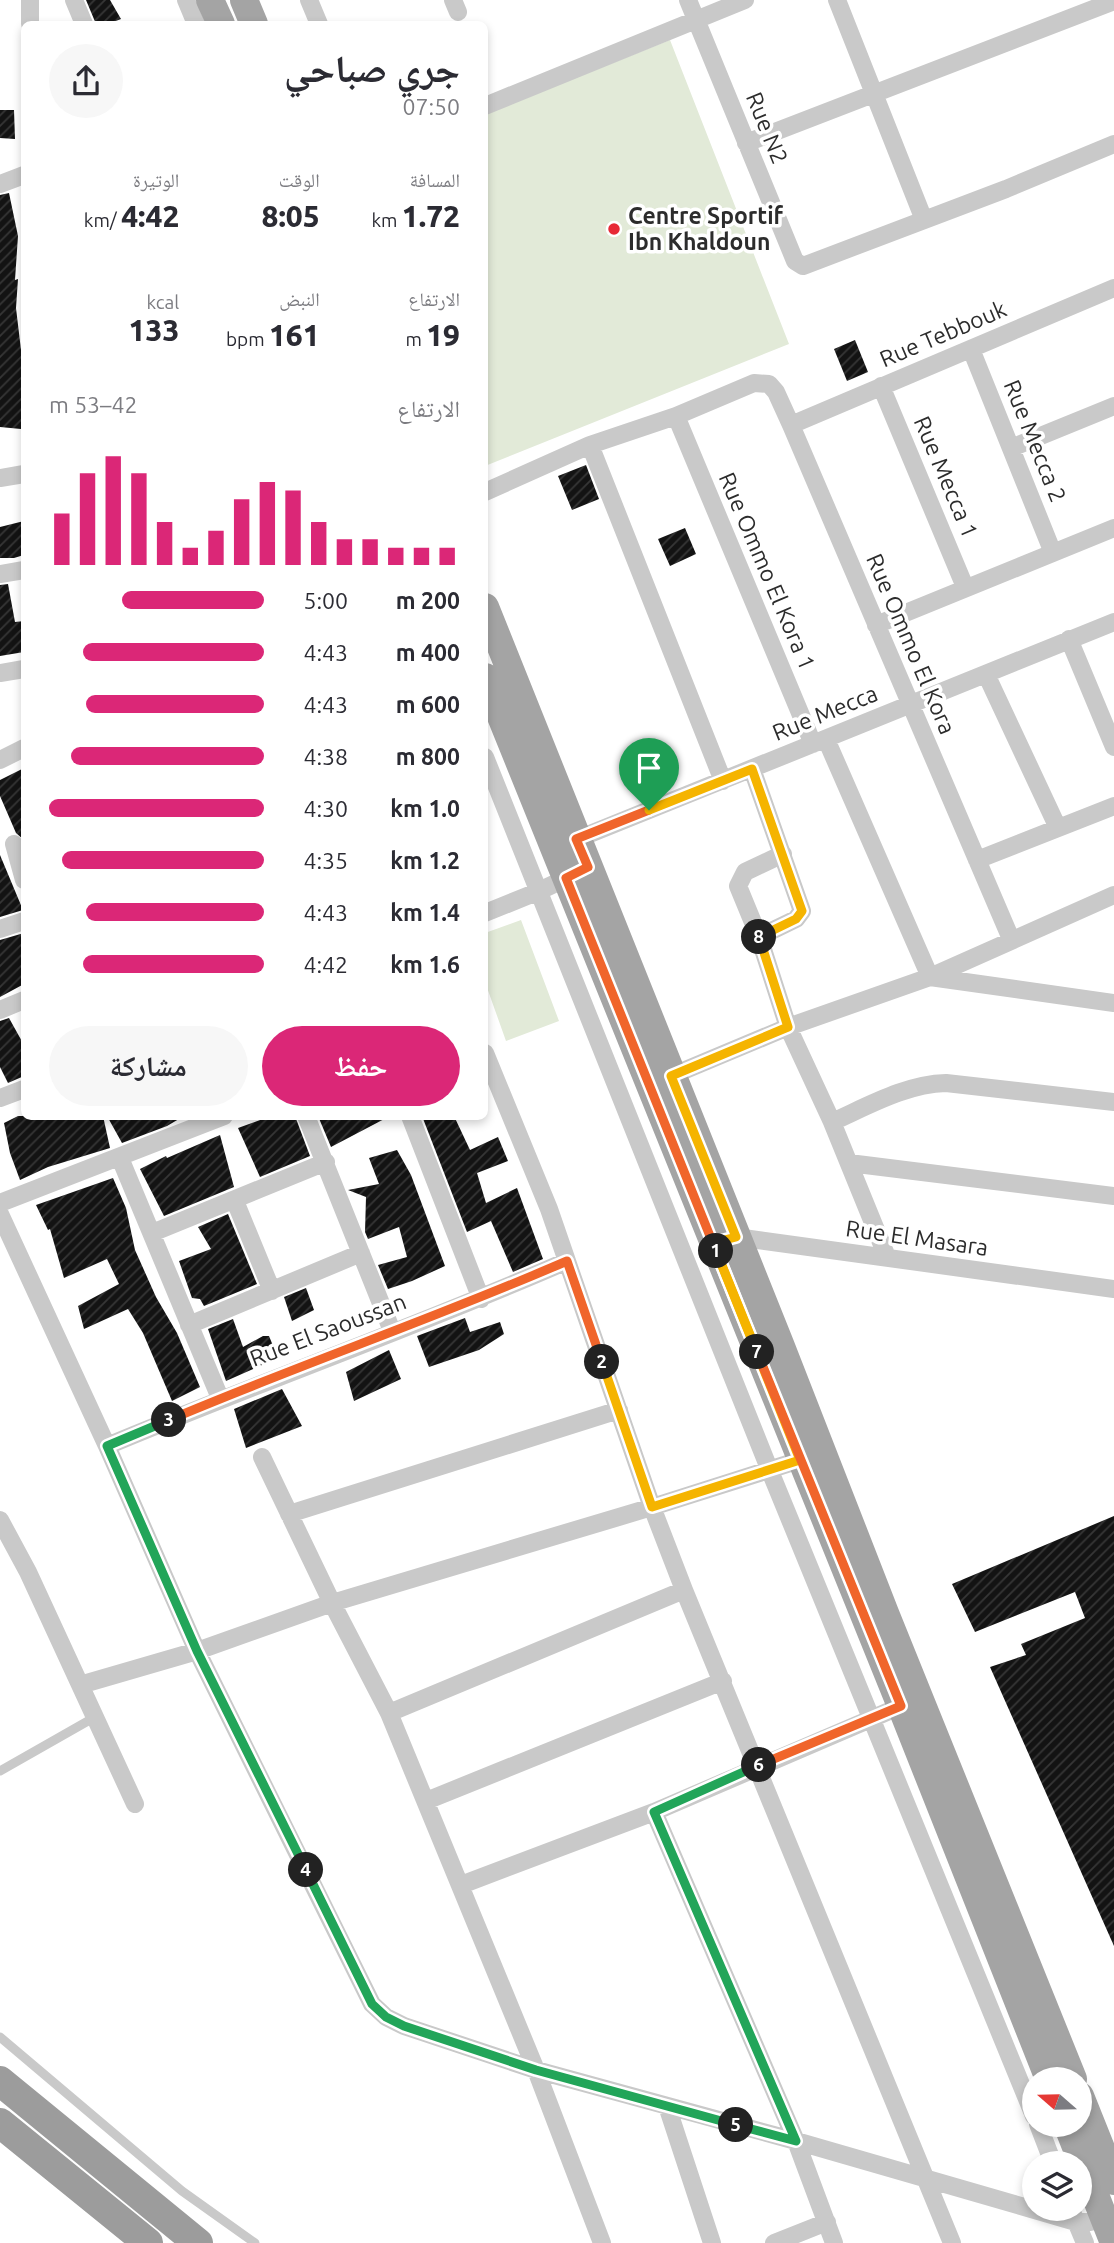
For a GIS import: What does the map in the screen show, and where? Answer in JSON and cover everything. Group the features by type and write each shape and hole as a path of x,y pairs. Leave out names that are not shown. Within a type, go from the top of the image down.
{"highway":[{"path":"0,2081 198,2243"},
{"path":"0,2123 148,2243"}],"main road":[{"path":"210,0 220,21"},
{"path":"243,0 253,21"},
{"path":"488,616 565,844"},
{"path":"488,683 565,844 724,1240 1068,2067"},
{"path":"577,873 671,1076 800,1460 1044,2067"},
{"path":"1092,2126 1114,2181"},
{"path":"1070,2137 1091,2223"}],"street":[{"path":"30,0 30,21"},
{"path":"74,0 83,21"},
{"path":"186,0 195,21"},
{"path":"309,0 318,21"},
{"name":"Rue N2","path":"688,0 795,261 808,266 924,220"},
{"path":"488,105 745,0"},
{"path":"837,0 924,220 1114,144"},
{"path":"746,143 1114,1"},
{"path":"0,184 21,176"},
{"name":"Rue Tebbouk","path":"791,425 1114,288"},
{"name":"Rue Mecca 2","path":"971,349 1053,553"},
{"name":"Rue Ommo El Kora","path":"676,416 754,383 769,384 776,392 1011,939"},
{"name":"Rue Mecca 1","path":"881,386 965,587"},
{"path":"1012,448 1114,406"},
{"path":"488,491 590,445 676,416"},
{"name":"Rue Ommo El Kora 1","path":"676,416 819,742 930,977"},
{"path":"590,445 723,781"},
{"path":"0,478 21,474"},
{"path":"876,625 1114,528"},
{"path":"0,573 21,570"},
{"name":"Rue Mecca","path":"565,844 1114,622"},
{"path":"1069,639 1114,747"},
{"path":"0,673 21,670"},
{"path":"986,674 1058,828"},
{"path":"0,760 21,750"},
{"path":"488,765 770,1471 1022,2086"},
{"path":"752,769 802,911 796,919 759,937"},
{"path":"977,860 1114,806"},
{"path":"13,844 21,870"},
{"path":"783,854 745,872 738,886 759,937 788,1027 832,1122 887,1257"},
{"path":"488,912 577,873"},
{"path":"671,1076 788,1027 930,977 1114,895"},
{"path":"0,929 21,922"},
{"path":"930,977 1114,1003"},
{"path":"0,1010 21,1001"},
{"path":"488,1061 567,1261 652,1507 684,1590 952,2243"},
{"path":"832,1122 913,1087 930,1083 1114,1102"},
{"path":"0,1098 21,1090"},
{"path":"0,1203 214,1120"},
{"path":"308,1120 392,1331"},
{"path":"412,1120 481,1299"},
{"path":"120,1158 220,1398"},
{"path":"152,1233 326,1163"},
{"path":"849,1163 1114,1196"},
{"path":"235,1200 272,1291"},
{"path":"0,1214 107,1446 197,1651 372,2004 386,2017 404,2026 536,2070 1091,2223 1085,2243"},
{"name":"Rue El Masara","path":"724,1240 887,1257 1114,1289"},
{"path":"189,1325 361,1253"},
{"name":"Rue El Saoussan","path":"107,1446 220,1398 481,1299 567,1261"},
{"path":"289,1514 619,1410"},
{"path":"262,1457 389,1713 536,2070 602,2243"},
{"path":"80,1685 197,1651 332,1602 800,1460"},
{"path":"0,1520 28,1572 135,1804"},
{"path":"389,1713 684,1590"},
{"path":"426,1801 723,1681"},
{"path":"461,1885 654,1812 758,1765 901,1706"},
{"path":"654,1812 796,2141 834,2243"},
{"path":"667,2106 712,2243"},
{"path":"774,2243 827,2222"}],"lane":[{"path":"0,1771 95,1717"},
{"path":"0,2037 182,2191 255,2243"}],"green space":[{"name":"Centre Sportif Ibn Khaldoun","path":"670,40 789,344 488,465 488,113"},
{"path":"521,920 559,1021 506,1041 488,990 488,932"}],"building":[{"path":"86,0 110,0 121,19 116,21 95,21"},
{"path":"0,110 14,110 15,139 0,138"},
{"path":"9,193 18,236 15,280 18,279 16,308 21,350 21,429 0,427 0,195"},
{"path":"855,340 868,372 847,381 834,349"},
{"path":"586,465 599,499 572,510 558,476"},
{"path":"21,522 21,556 0,558 0,527"},
{"path":"685,528 696,554 670,566 658,539"},
{"path":"8,584 15,622 21,621 21,652 0,656 0,585"},
{"path":"21,770 21,837 16,833 0,796 0,780"},
{"path":"0,855 21,911 0,917"},
{"path":"21,934 21,986 0,997 0,940"},
{"path":"9,1018 21,1040 21,1077 8,1083 0,1067 0,1021"},
{"path":"18,1116 21,1116 21,1120 104,1120 110,1148 48,1167 20,1180 10,1153 4,1123"},
{"path":"109,1120 177,1120 167,1126 122,1143"},
{"path":"260,1120 296,1120 310,1156 260,1177 238,1128"},
{"path":"320,1120 382,1120 331,1147"},
{"path":"424,1120 456,1120 470,1150 498,1137 508,1161 477,1173 486,1203 517,1188 543,1259 513,1272 491,1221 467,1232"},
{"path":"220,1135 234,1187 164,1216 140,1169"},
{"path":"397,1150 411,1175 445,1266 388,1289 378,1265 407,1257 399,1227 368,1239 365,1232 366,1197 348,1190 379,1184 369,1158"},
{"path":"113,1178 126,1208 135,1250 156,1297 177,1333 200,1387 172,1401 143,1333 128,1309 84,1329 78,1306 119,1284 107,1259 64,1278 50,1229 48,1230 36,1205"},
{"path":"228,1214 257,1284 204,1306 200,1299 192,1298 179,1261 211,1249 198,1227"},
{"path":"306,1288 314,1310 292,1321 284,1297"},
{"path":"465,1318 470,1332 500,1322 504,1334 479,1350 429,1367 417,1336"},
{"path":"233,1319 243,1347 263,1336 269,1336 278,1358 226,1381 208,1329"},
{"path":"389,1350 401,1379 354,1401 346,1372"},
{"path":"282,1389 302,1426 246,1448 234,1409"},
{"path":"1114,1516 1114,1946 990,1667 1026,1655 1021,1644 1085,1618 1075,1592 975,1632 952,1584"}],"place":[{"name":"Centre Sportif Ibn Khaldoun","path":"614,229"}],"route":[{"path":"752,769 801,905 801,915 796,919 759,937 788,1027 671,1076 736,1237 713,1243 901,1706 758,1765 654,1812 796,2141 536,2070 404,2026 386,2017 372,2004 197,1651 107,1446 220,1398 481,1299 567,1261 652,1507 800,1460 566,878 588,867 576,839 649,810 752,769"}]}
